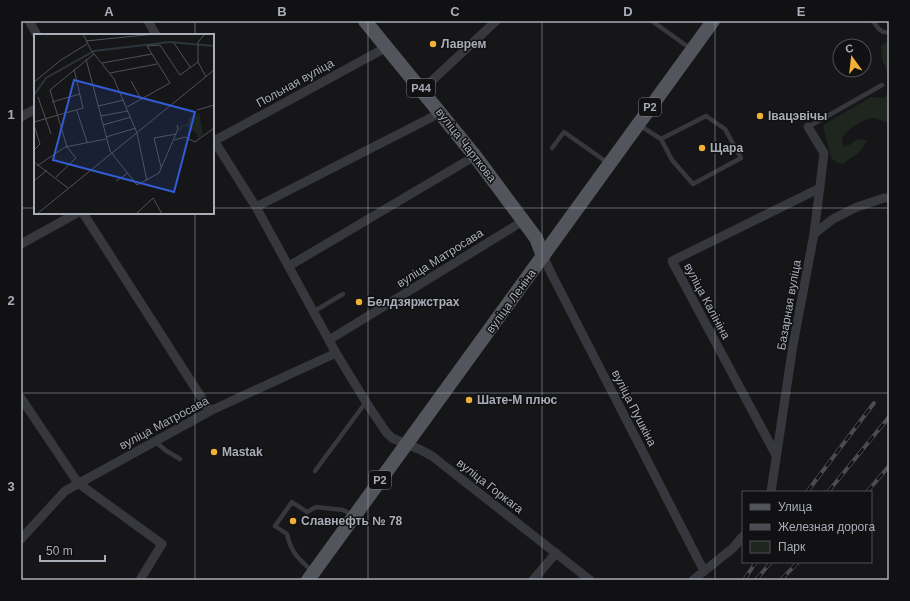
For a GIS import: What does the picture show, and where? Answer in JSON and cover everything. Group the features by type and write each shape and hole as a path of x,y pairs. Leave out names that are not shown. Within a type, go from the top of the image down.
{"main road":[{"name":"вуліца Чарткова","path":"365,21 475,156 536,238 543,256"},
{"name":"вуліца Леніна","path":"311,576 712,21"}],"street":[{"path":"29,21 36,34"},
{"path":"148,21 155,34"},
{"path":"422,90 496,21"},
{"name":"Польная вуліца","path":"214,140 387,47"},
{"path":"21,117 34,110"},
{"path":"256,207 440,113"},
{"name":"Базарная вуліца","path":"771,491 793,345 814,234 824,153 808,127"},
{"name":"вуліца Горкага","path":"214,140 256,207 336,353 386,432 392,438 432,456 590,580"},
{"path":"289,266 475,156"},
{"name":"вуліца Калініна","path":"776,455 672,261 820,188"},
{"path":"814,234 833,219 857,207 884,198 889,198"},
{"path":"21,244 76,214"},
{"path":"84,214 210,411"},
{"name":"вуліца Матросава","path":"329,340 523,221"},
{"name":"вуліца Пушкіна","path":"543,256 704,571"},
{"name":"вуліца Матросава","path":"21,539 65,491 78,483 210,411 336,353"},
{"path":"21,398 78,483 162,544 140,580"},
{"path":"693,580 733,548 742,537"},
{"path":"533,580 556,553"}],"lane":[{"path":"652,21 692,50"},
{"path":"873,21 879,30 885,33 889,32"},
{"path":"808,127 882,85"},
{"path":"638,124 661,139 672,160 693,184 741,158 725,129 706,116 661,139"},
{"path":"552,148 564,132 609,164"},
{"path":"313,312 343,294"},
{"path":"315,471 366,402"},
{"path":"155,441 180,460"},
{"path":"311,576 289,546 286,534 275,526 292,502 307,512 316,507 343,510 354,516"}],"green space":[{"path":"885,43 889,43 889,80 888,73 882,60 881,46"},
{"path":"889,93 889,122 870,118 860,122 846,133 842,142 844,147 857,139 867,141 859,152 843,164 838,163 831,158 823,125 871,97 884,98"}],"railway":[{"path":"808,491 874,403"},
{"path":"829,491 889,417"},
{"path":"868,491 889,466"},
{"path":"744,580 755,563"},
{"path":"756,580 770,563"},
{"path":"781,580 797,563"}],"place":[{"name":"Лаврем","path":"433,44"},
{"name":"Івацэвічы","path":"760,116"},
{"name":"Щара","path":"702,148"},
{"name":"Белдзяржстрах","path":"359,302"},
{"name":"Шате-М плюс","path":"469,400"},
{"name":"Mastak","path":"214,452"},
{"name":"Славнефть № 78","path":"293,521"}]}
